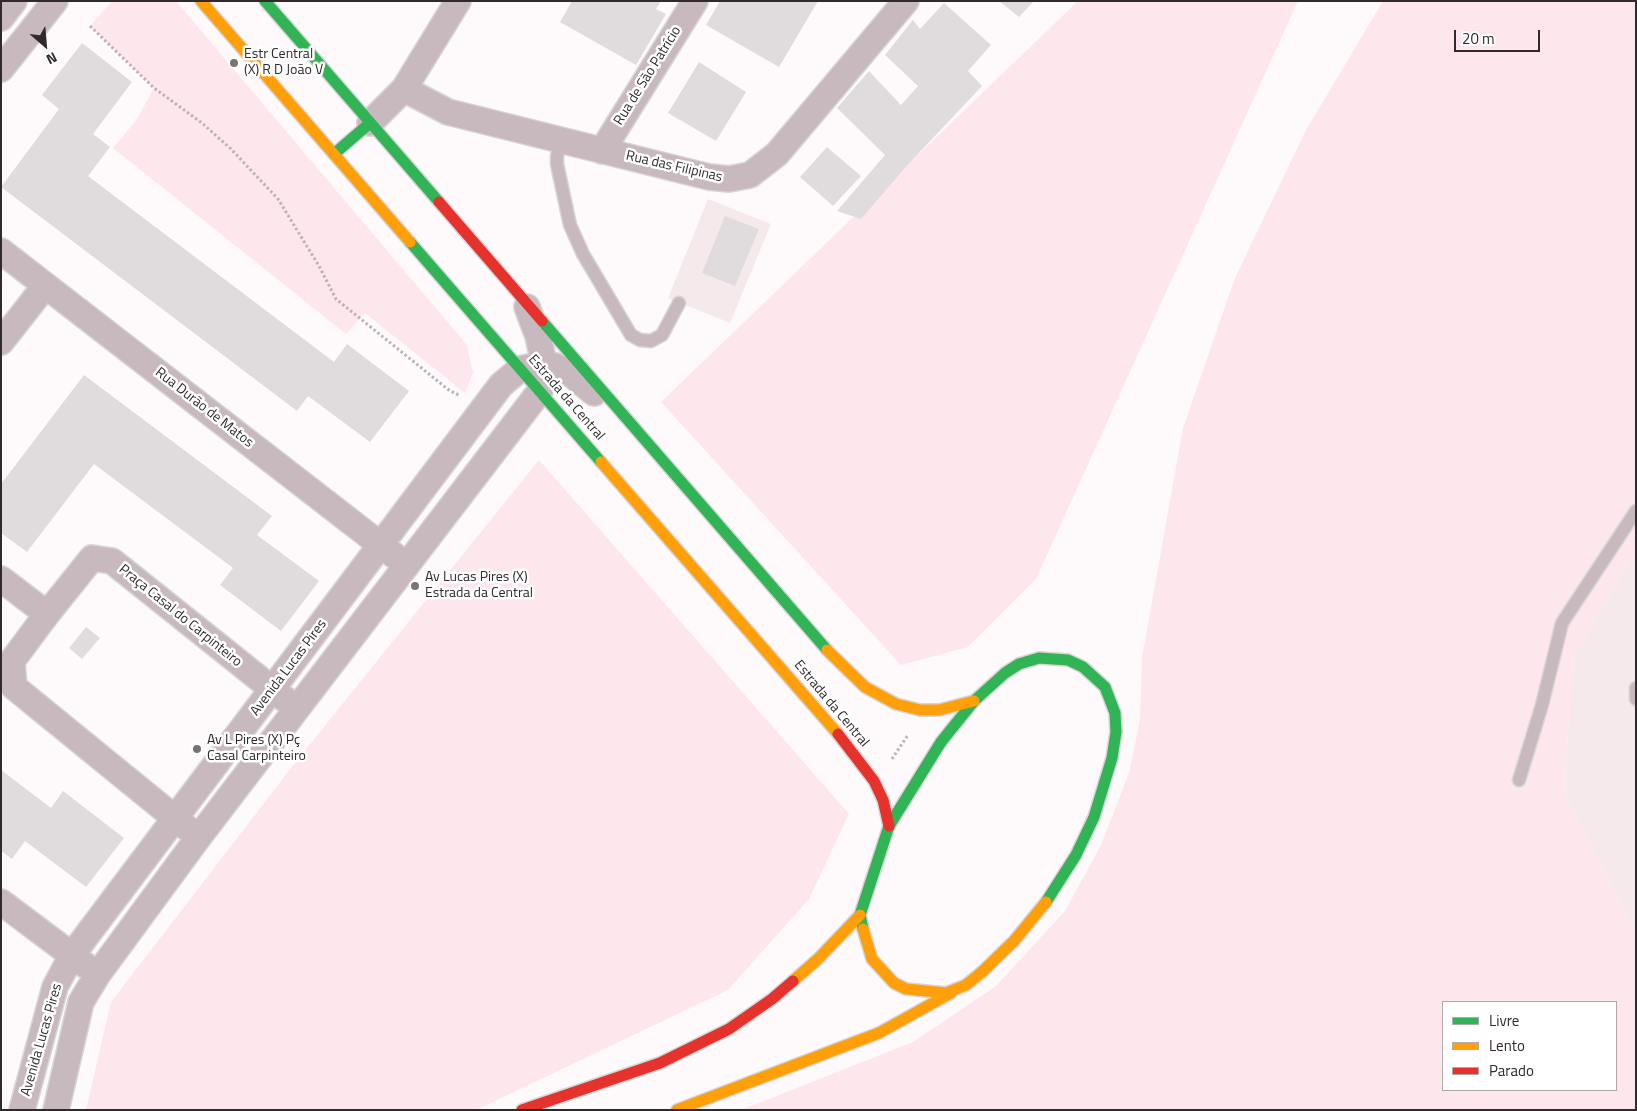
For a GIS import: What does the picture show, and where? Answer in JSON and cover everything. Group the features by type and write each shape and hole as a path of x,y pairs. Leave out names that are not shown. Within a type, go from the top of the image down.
{"main road":[{"name":"Estrada da Central","path":"201,1 850,748 874,781 882,800 889,826"},
{"path":"265,1 838,662 865,687 885,699 920,710 938,710 974,701"},
{"path":"334,154 370,123"},
{"path":"522,1110 660,1064 729,1029 772,999 818,959 860,914 889,826 941,742 974,701 1005,673 1019,664 1039,658 1068,660 1094,675 1105,687 1115,713 1116,732 1112,758 1100,799 1076,855 1050,897 1014,941 966,985 879,1033 677,1110"},
{"path":"860,914 865,940 872,959 894,983 906,989 934,993 946,993 966,985"}],"street":[{"path":"1,18 14,1"},
{"path":"1,69 54,1"},
{"path":"370,123 404,89 458,1"},
{"name":"Rua de São Patrício","path":"602,151 695,1"},
{"name":"Rua das Filipinas","path":"404,89 448,112 709,177 729,179 750,175 762,168 777,154 906,1"},
{"name":"Rua Durão de Matos","path":"1,251 407,565"},
{"path":"1,342 45,286"},
{"name":"Avenida Lucas Pires","path":"56,1110 81,1002 98,974 198,838 540,391 545,374 544,364 538,336 526,304"},
{"path":"520,369 544,364 556,366 571,374 635,429"},
{"name":"Avenida Lucas Pires","path":"22,1110 56,986 72,955 502,385 520,369"},
{"name":"Praça Casal do Carpinteiro","path":"198,838 14,686 12,661 47,614 92,558 112,561 297,710"},
{"path":"1,579 47,614"},
{"path":"1,902 98,974"}],"lane":[{"path":"561,141 557,164 570,225 583,254 631,335 640,340 650,341 662,335 679,303"},
{"path":"1519,780 1542,705 1562,624 1636,511"},
{"path":"1636,688 1636,699"}],"path":[{"path":"90,26 154,88 189,113 231,149 278,199 319,266 336,299 450,391 486,407"},
{"path":"874,781 901,749 920,710"}],"shaded area":[{"path":"112,1 176,1 467,345 473,373 465,393 365,313 346,334 113,148 137,119 154,88 90,26"},
{"path":"1078,1 1298,1 1036,579 968,647 901,665 661,402"},
{"path":"1383,1 1636,1 1636,550 1573,658 1564,793 1636,931 1636,1110 741,1110 913,1042 996,986 1065,911 1101,845 1129,773 1140,720 1142,658 1183,428 1235,278 1306,130"},
{"path":"708,199 771,224 730,323 668,298"},
{"path":"539,460 849,814 809,899 728,990 476,1110 86,1110 111,1002 298,759"},
{"path":"1636,550 1636,931 1564,793 1573,658"}],"building":[{"path":"572,1 661,1 656,9 666,14 636,65 560,22"},
{"path":"720,1 818,1 779,67 706,25"},
{"path":"999,1 1034,1 1019,17"},
{"path":"944,3 991,45 968,71 982,86 903,170 861,219 837,211 885,155 837,108 869,71 901,105 918,86 885,55 913,20 920,29"},
{"path":"82,43 132,82 93,134 110,147 88,176 334,362 347,344 409,391 370,442 308,396 297,411 1,187 59,109 42,95"},
{"path":"699,62 746,92 716,141 668,113"},
{"path":"827,147 861,176 833,206 800,177"},
{"path":"725,216 759,229 735,286 702,273"},
{"path":"84,375 272,516 257,535 319,581 281,631 220,585 233,568 94,464 27,552 1,533 1,484"},
{"path":"86,627 100,638 82,659 69,648"},
{"path":"1,770 51,808 63,791 124,838 86,887 25,841 12,859 1,851"}],"traffic: fast":[{"path":"265,1 439,202"},
{"path":"334,154 370,123"},
{"path":"410,242 601,462"},
{"path":"542,321 827,650"},
{"path":"1039,658 1068,660 1083,667 1105,687 1115,713 1116,732 1112,758 1094,817 1076,855 1046,902"},
{"path":"863,929 860,915 889,826 941,742 974,701 1005,673 1019,664 1039,658"}],"traffic: slow":[{"path":"201,1 410,242"},
{"path":"601,462 838,734"},
{"path":"827,650 865,687 896,704 920,710 939,710 974,701"},
{"path":"863,929 872,959 894,983 906,989 946,993 966,985 982,972 1014,941 1046,902"},
{"path":"793,981 818,959 860,915"},
{"path":"677,1110 879,1033 951,993"}],"traffic: jam":[{"path":"439,202 542,321"},
{"path":"838,734 874,781 883,800 889,826"},
{"path":"522,1110 660,1063 729,1029 772,999 793,981"}],"place":[{"name":"Estr Central (X) R D João V","path":"234,63"},
{"name":"Av Lucas Pires (X) Estrada da Central","path":"415,586"},
{"name":"Av L Pires (X) Pç Casal Carpinteiro","path":"197,749"}]}
